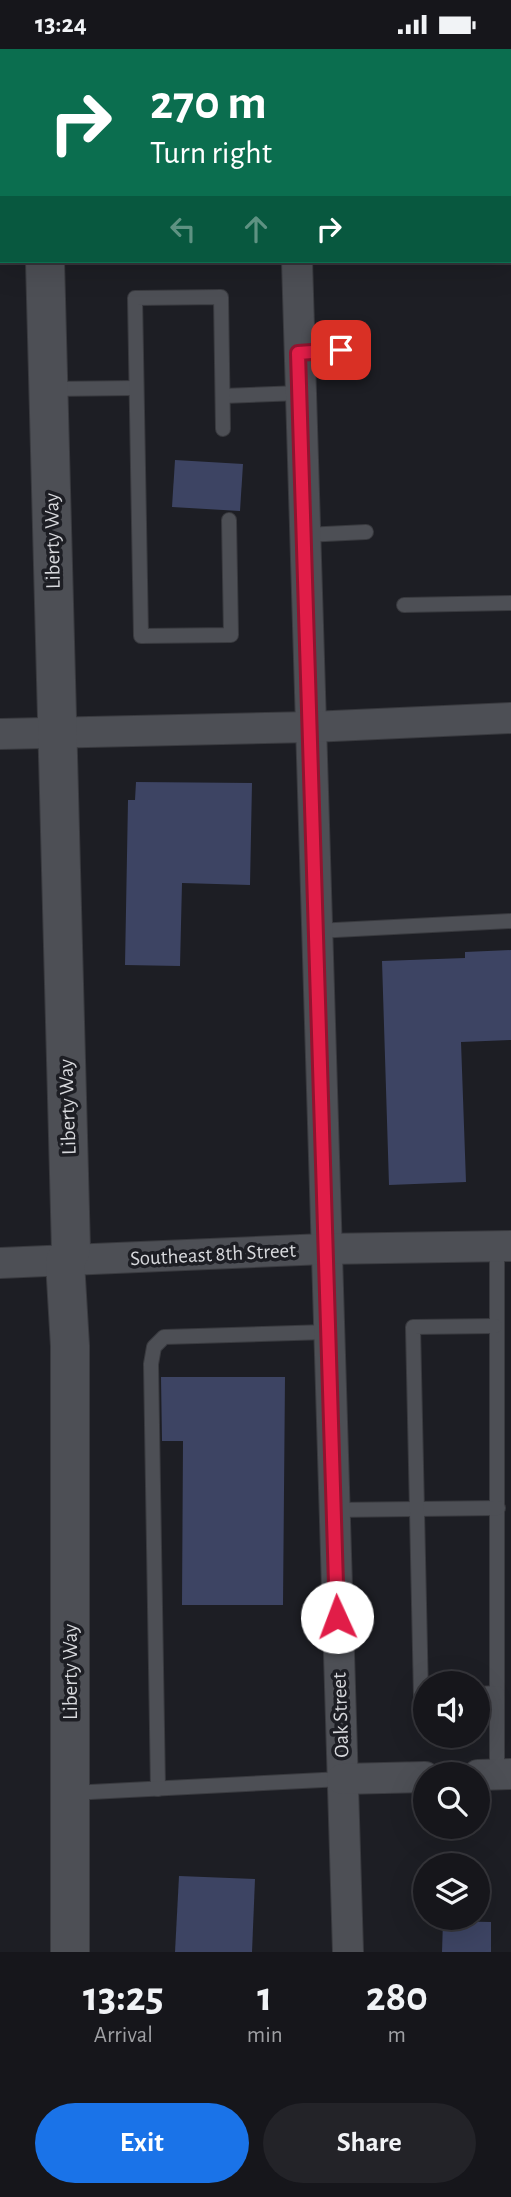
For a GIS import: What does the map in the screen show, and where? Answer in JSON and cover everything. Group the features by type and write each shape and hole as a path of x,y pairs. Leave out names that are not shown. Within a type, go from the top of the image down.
{"street":[{"name":"Liberty Way","path":"45,263 71,1250 65,1262 70,1346 70,1952"},
{"name":"Oak Street","path":"297,263 324,1249 348,1952"},
{"path":"0,734 311,727 511,718"},
{"name":"Southeast 8th Street","path":"0,1262 65,1262 324,1249 504,1246"},
{"path":"342,1779 413,1777"}],"lane":[{"path":"223,429 221,297 135,298 141,636 231,635 229,520"},
{"path":"298,353 362,349"},
{"path":"48,389 136,388"},
{"path":"223,396 300,393"},
{"path":"305,535 366,532"},
{"path":"404,605 511,603"},
{"path":"316,931 511,921"},
{"path":"495,1775 498,1508 495,1325 504,1246"},
{"path":"420,1671 413,1327 495,1325"},
{"path":"158,1789 152,1529 151,1364 154,1347 164,1337 327,1332"},
{"path":"333,1510 498,1508"},
{"path":"490,1693 497,1693"},
{"path":"70,1793 342,1779"}],"building":[{"path":"175,460 243,464 240,511 172,507"},
{"path":"136,782 252,783 250,885 182,883 180,966 125,965 128,800 135,800"},
{"path":"511,950 511,1040 461,1042 466,1182 389,1185 382,961 465,958 465,952"},
{"path":"161,1377 285,1377 283,1605 182,1605 183,1441 162,1441"},
{"path":"179,1876 255,1879 252,1952 175,1952"},
{"path":"491,1922 491,1952 442,1952 443,1930 490,1930"}],"route":[{"path":"337,1617 298,353 341,350"}]}
